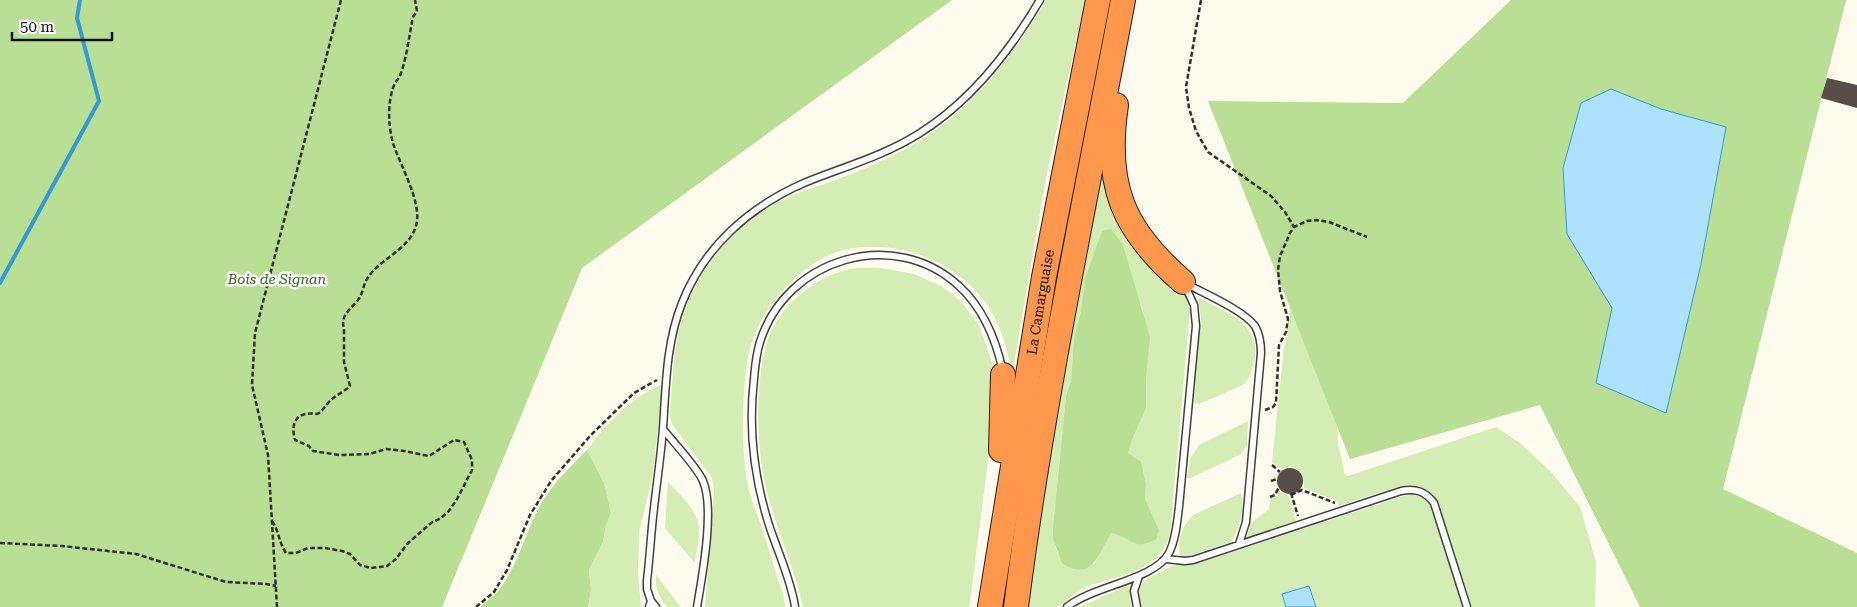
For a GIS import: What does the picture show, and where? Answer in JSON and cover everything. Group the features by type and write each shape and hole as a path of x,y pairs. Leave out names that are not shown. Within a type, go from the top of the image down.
{"highway":[{"name":"La Camarguaise","path":"991,600 1044,277 1098,0"},
{"name":"La Camarguaise","path":"1016,607 1034,480 1054,361 1123,0"},
{"path":"1134,0 1115,116 1113,159 1118,192 1128,219 1141,240 1164,266 1183,282"},
{"path":"991,600 1003,425 1003,375"}],"lane":[{"path":"656,607 650,604 646,588 663,429 666,374 674,325 699,270 726,234 746,216 778,196 901,144 942,118 990,72 1040,0"},
{"path":"795,607 759,490 751,428 752,396 760,342 771,317 786,297 810,275 823,267 845,258 874,254 914,261 928,266 958,285 974,302 986,320 992,334 999,354 1003,375"},
{"path":"1183,282 1244,316 1255,327 1261,340 1262,353 1246,522 1239,544"},
{"path":"1067,607 1079,598 1139,576 1154,568 1166,559 1172,546 1179,507 1196,326 1194,305 1183,282"},
{"path":"663,429 703,480 707,496 708,519 697,607"},
{"path":"1166,559 1193,560 1401,491 1413,489 1427,495 1434,503 1467,607"},
{"path":"1137,607 1134,590 1139,576"}],"path":[{"path":"277,607 268,455 252,385 255,333 341,0"},
{"path":"272,521 279,531 280,545 286,553 296,553 308,548 326,548 350,554 360,565 371,568 387,566 396,559 407,544 431,523 448,512 472,470 472,460 464,442 454,440 429,456 404,450 386,449 370,454 339,455 313,451 309,446 294,440 292,432 294,422 298,416 309,413 317,414 323,410 327,403 350,386 344,362 343,323 346,312 360,299 366,280 376,268 408,240 416,226 417,207 393,142 388,117 395,84 401,75 413,17 417,11 415,0"},
{"path":"1201,0 1186,87 1189,108 1196,131 1208,152 1271,196 1294,227"},
{"path":"1256,414 1273,407 1276,403 1279,345 1286,332 1288,318 1280,291 1278,270 1284,244 1294,227 1316,220 1328,222 1367,238"},
{"path":"476,607 494,592 507,570 530,515 551,481 590,436 634,394 666,374"},
{"path":"1272,465 1280,472"},
{"path":"1271,481 1277,479"},
{"path":"1270,497 1275,495 1279,487"},
{"path":"1301,524 1291,494 1302,490 1335,503 1338,512"},
{"path":"0,543 62,546 136,554 226,582 276,586"}],"green space":[{"name":"Bois de Signan","path":"0,0 952,0 582,268 442,607 0,607"},
{"path":"1046,0 1085,0 1046,178 1012,375 1005,344 993,314 981,296 948,268 928,258 907,251 886,247 864,247 836,252 807,268 781,292 767,310 749,351 744,392 743,441 748,487 783,594 785,607 705,607 714,490 712,478 672,424 670,417 673,373 679,330 685,309 705,269 734,235 769,207 794,195 874,165 932,133 971,100 988,82 1019,42"},
{"path":"1511,0 1846,0 1723,489 1857,553 1857,607 1640,607 1540,405 1350,459 1208,101 1403,103"},
{"path":"1103,171 1174,285 1185,297 1190,310 1170,533 1165,547 1147,565 1122,576 1082,589 1057,607 1029,607 1053,443","holes":["1102,231 1130,276 1143,311 1146,408 1128,453 1146,485 1145,498 1159,530 1127,539 1121,535 1111,533 1094,564 1058,554 1053,539 1053,526 1066,396 1071,380 1074,338"]},
{"path":"1111,229 1123,245 1150,337 1146,378 1146,408 1128,453 1141,462 1146,485 1145,498 1159,530 1156,539 1142,544 1137,544 1111,533 1093,563 1087,568 1080,570 1062,563 1053,539 1053,526 1066,396 1071,380 1074,338 1081,311 1085,279 1102,231"},
{"path":"880,268 914,274 941,286 961,301 980,327 993,366 995,408 969,607 803,607 767,490 759,440 758,400 762,362 772,330 793,301 813,285 850,269"},
{"path":"1199,298 1220,308 1240,321 1253,338 1255,349 1252,370 1245,383 1199,404 1194,403 1201,318"},
{"path":"1289,310 1304,321 1336,380 1338,444 1345,475 1348,476 1496,427 1520,443 1552,473 1580,507 1596,562 1595,607 1472,607 1438,503 1426,491 1420,487 1405,485 1339,506 1337,501 1304,488 1303,478 1296,468 1287,467 1282,469 1272,462 1284,348 1290,320"},
{"path":"663,384 652,479 639,532 638,573 641,607 588,607 591,590 589,570 603,542 606,525 611,513 604,483 587,450 603,430 630,403 651,389"},
{"path":"1248,421 1247,446 1241,454 1191,478 1187,478 1190,459 1199,445"},
{"path":"587,450 604,483 611,513 606,525 603,542 589,570 591,590 588,607 480,607 505,582 539,507 550,490"},
{"path":"668,482 688,504 697,519 699,535 695,563 665,528"},
{"path":"1279,491 1289,496 1296,521 1246,538 1251,523 1269,509 1270,500 1276,497"},
{"path":"1241,493 1241,518 1231,542 1183,558 1180,557 1179,545 1181,534 1193,515"},
{"path":"1410,494 1423,499 1432,509 1463,607 1316,607 1309,586 1282,594 1286,607 1142,607 1139,594 1141,585 1149,578 1173,566 1195,564"},
{"path":"656,575 681,607 667,607 658,592"},
{"path":"1131,584 1130,598 1132,607 1080,607"}],"water":[{"path":"1611,89 1661,109 1726,127 1701,264 1666,413 1596,383 1612,308 1567,234 1563,168 1581,103"},
{"path":"1309,586 1316,607 1286,607 1282,594"}],"building":[{"path":"1827,78 1857,85 1857,108 1821,98"},
{"path":"1290,468 1299,472 1303,481 1299,490 1290,494 1281,490 1277,481 1281,472"}],"waterway":[{"path":"0,283 99,101 77,18 80,0"}]}
